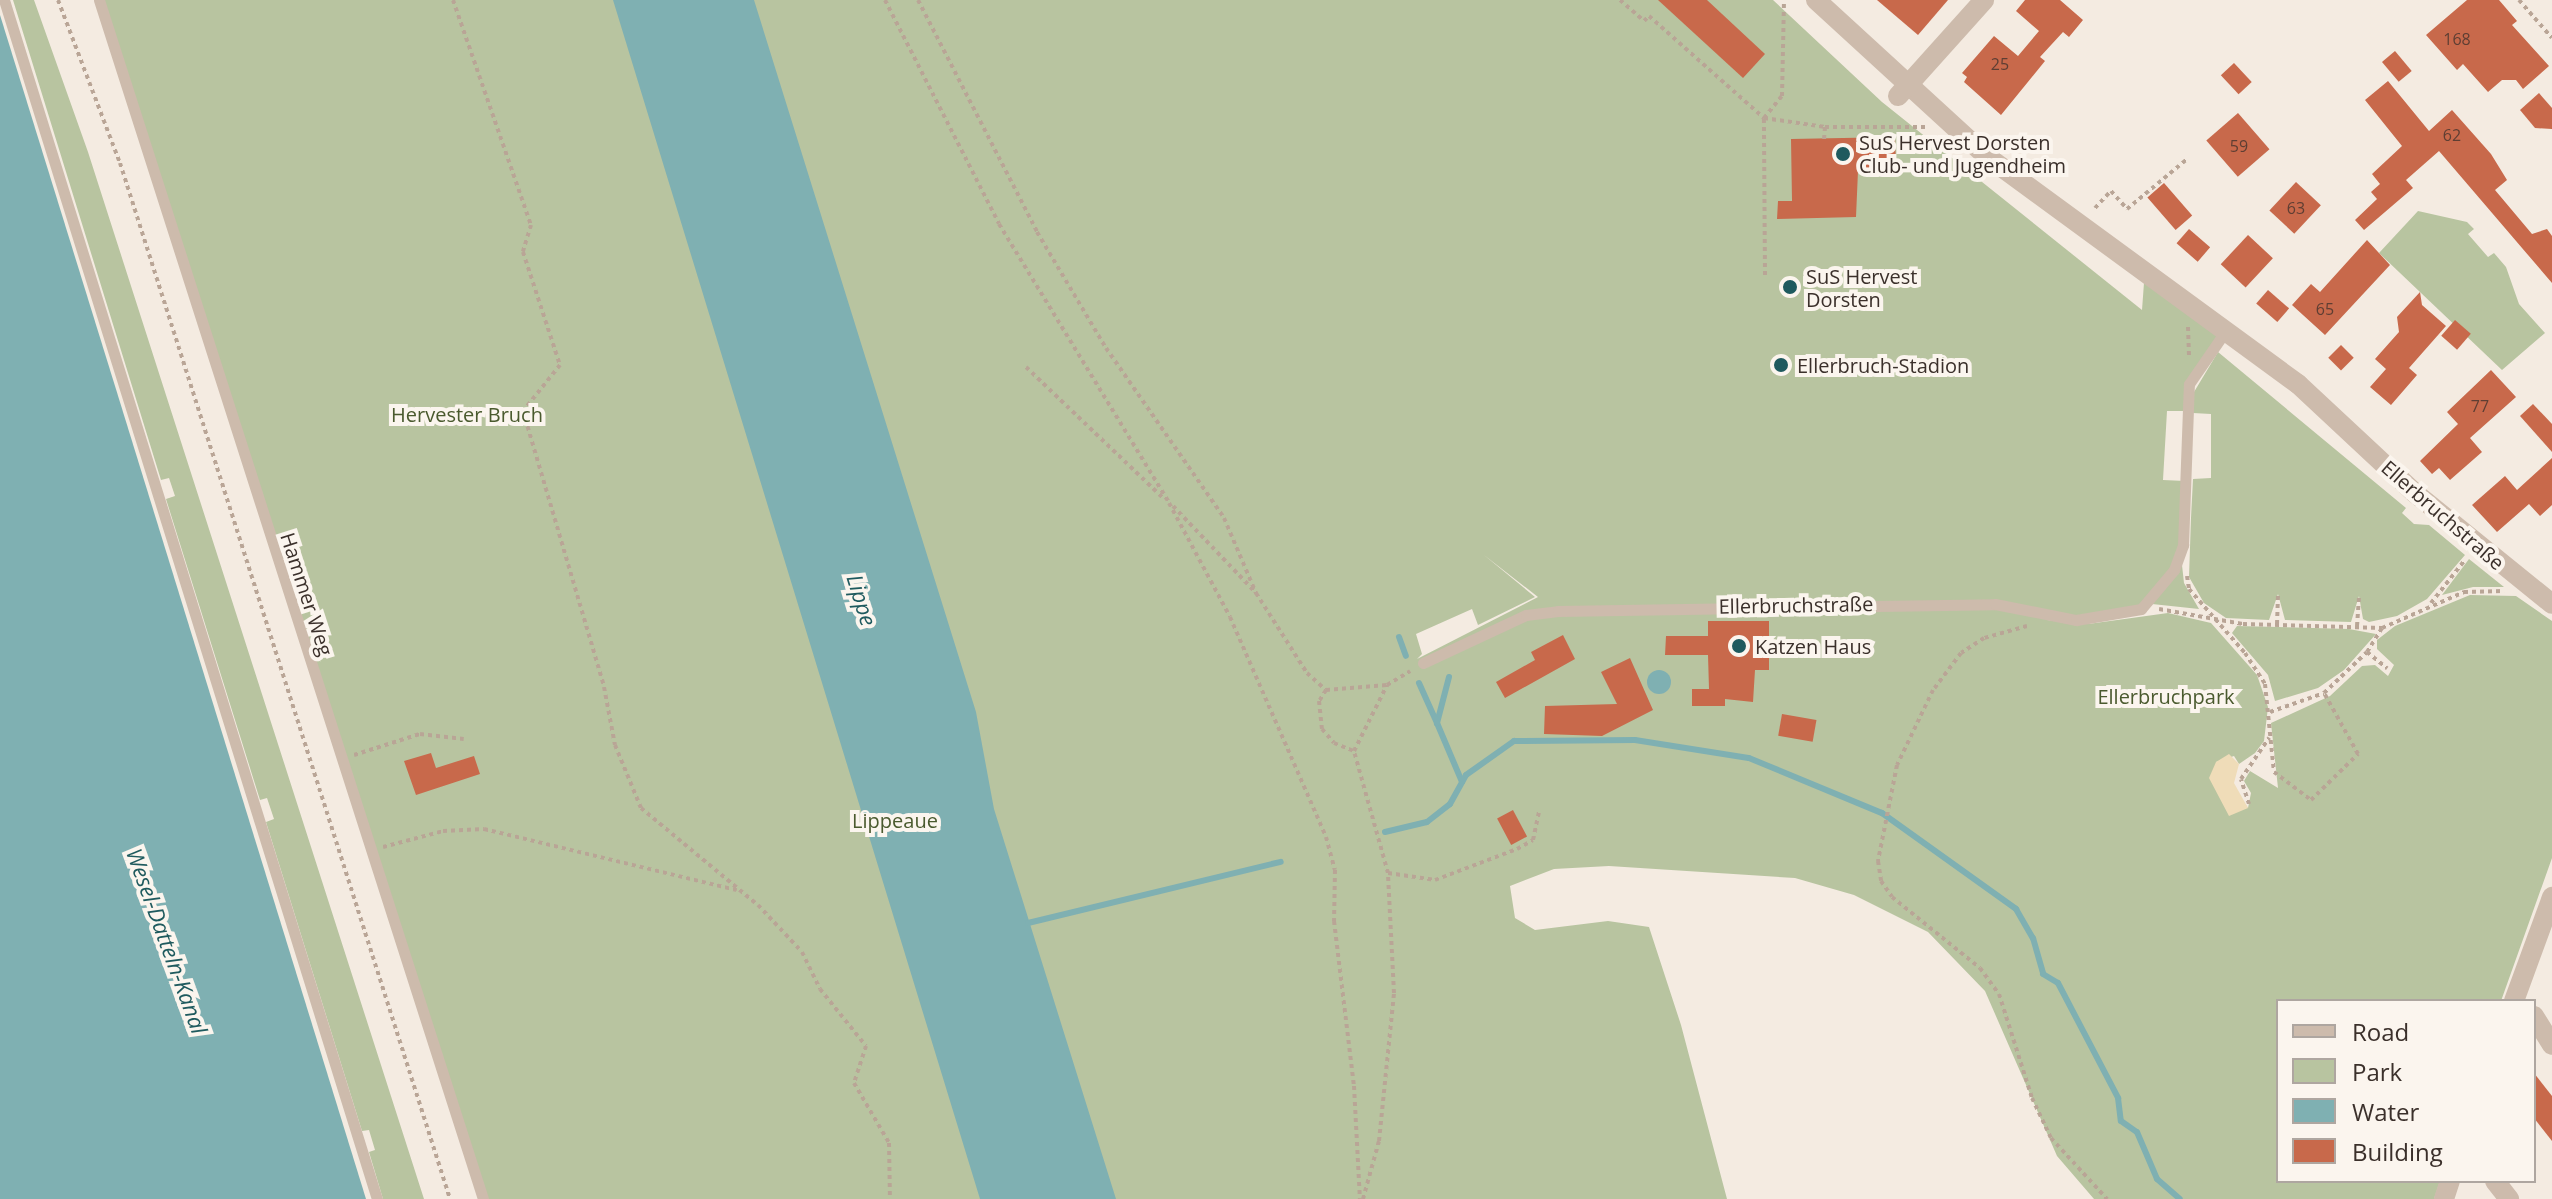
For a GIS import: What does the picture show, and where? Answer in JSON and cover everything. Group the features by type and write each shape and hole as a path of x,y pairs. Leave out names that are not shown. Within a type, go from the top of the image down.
{"street":[{"name":"Ellerbruchstraße","path":"1816,0 1902,91 1985,155 2227,329 2313,396 2521,583 2552,604"},
{"path":"1902,91 1984,0"},
{"path":"2518,999 2552,897"},
{"path":"2536,1019 2552,1045"},
{"path":"2497,1183 2509,1199"}],"lane":[{"path":"4,0 377,1199"},
{"name":"Hammer Weg","path":"99,0 483,1199"},
{"path":"2141,609 2174,570 2183,545 2189,384 2227,329"},
{"name":"Ellerbruchstraße","path":"1423,663 1512,621 1558,611 1995,604 2052,619 2108,617 2141,609"}],"path":[{"path":"58,0 120,163 450,1199"},
{"path":"453,0 531,225 523,252 560,365 523,411 604,687 615,745 641,808 739,890 802,952 820,989 866,1046 854,1083 889,1143 890,1199"},
{"path":"885,0 999,224 1169,503 1230,617 1326,837 1335,870 1334,921 1354,1086 1361,1199"},
{"path":"918,0 1037,232 1106,348 1224,518 1256,593 1307,673 1326,690 1387,685 1423,663"},
{"path":"1620,0 1644,21 1649,16 1764,118 1825,127 1932,127"},
{"path":"1765,275 1764,118 1782,96 1784,0"},
{"path":"2519,0 2552,38"},
{"path":"1824,139 1825,127"},
{"path":"2095,208 2111,191 2127,209 2186,160"},
{"path":"1026,367 1169,503 1256,593"},
{"path":"2183,545 2189,589 2265,684 2270,712 2268,742 2241,779 2249,804"},
{"path":"2430,605 2470,554"},
{"path":"2141,609 2188,611 2216,621 2382,628 2464,592 2514,591"},
{"path":"2277,624 2278,594"},
{"path":"2357,626 2359,596"},
{"path":"2052,619 1984,638 1961,653 1910,730 1882,824 1878,861 1881,881 1892,897 1980,968 1999,994 2032,1098 2051,1138 2107,1199"},
{"path":"2270,712 2324,693 2367,652 2382,628"},
{"path":"2367,652 2387,668"},
{"path":"1361,1199 1379,1141 1390,1065 1394,993 1388,873 1354,751 1387,685"},
{"path":"1326,690 1319,701 1322,729 1334,743 1354,751"},
{"path":"2269,731 2274,772 2311,800 2358,754 2324,693"},
{"path":"340,760 420,734 464,739"},
{"path":"1388,873 1435,880 1517,849 1533,840 1539,811"},
{"path":"370,850 464,830 532,839 739,890"}],"green space":[{"path":"13,0 34,0 88,152 424,1199 383,1199 369,1152 375,1150 369,1130 362,1131 266,822 274,819 267,798 260,800 166,499 175,496 169,478 161,480"},
{"path":"101,0 1773,0 1882,102 2142,310 2145,269 2227,329 2189,384 2187,411 2167,411 2163,480 2185,481 2186,517 2174,570 2141,609 2047,620 2088,624 2168,613 2211,623 2257,675 2268,707 2264,741 2255,753 2239,764 2234,756 2216,762 2248,808 2251,793 2244,781 2250,771 2278,788 2271,723 2330,696 2362,666 2375,665 2388,676 2394,665 2377,649 2377,640 2395,626 2470,595 2516,596 2552,621 2552,858 2502,999 2276,999 2276,1183 2439,1183 2434,1199 2094,1199 2057,1156 1985,991 1928,932 1854,895 1795,878 1609,866 1554,869 1510,886 1515,918 1535,930 1608,921 1649,927 1681,1025 1727,1199 479,1199","holes":["1484,555 1538,597 1417,659 1422,654 1416,634 1472,609 1478,625 1535,597"]},
{"path":"2418,211 2467,222 2474,229 2468,234 2488,257 2494,253 2506,267 2519,304 2545,333 2502,370 2379,253"},
{"path":"2218,352 2406,508 2402,513 2414,524 2429,525 2465,555 2427,599 2397,616 2369,622 2363,619 2359,596 2351,622 2285,620 2278,594 2269,620 2226,618 2204,603 2189,577 2191,518 2193,479 2211,478 2211,414 2193,413 2194,392"},
{"path":"2469,559 2504,587 2473,587 2442,595"},
{"path":"2182,565 2184,583 2199,609 2152,604"},
{"path":"2237,626 2349,629 2376,634 2344,670 2318,688 2275,701 2268,675 2232,633"}],"sand":[{"path":"2229,754 2239,764 2234,783 2248,808 2229,816 2209,778 2216,762"}],"water":[{"name":"Lippe","path":"613,0 754,0 976,712 994,809 1116,1199 980,1199"},
{"name":"Wesel-Datteln-Kanal","path":"0,15 115,386 366,1199 0,1199"},
{"path":"1659,670 1668,673 1671,682 1668,691 1659,694 1650,691 1647,682 1650,673"}],"building":[{"path":"1658,0 1707,0 1765,54 1743,78"},
{"path":"1877,0 1948,0 1918,35"},
{"path":"2025,0 2060,0 2083,20 2069,37 2063,32 2040,57 2045,61 2001,115 1964,82 1967,77 1962,73 1994,36 2018,56 2039,31 2016,11"},
{"path":"2467,0 2499,0 2517,21 2512,25 2549,66 2523,89 2516,80 2502,80 2488,92 2463,64 2457,70 2426,35"},
{"path":"2395,51 2412,71 2399,82 2382,62"},
{"path":"2234,63 2252,82 2239,94 2221,75"},
{"path":"2388,81 2429,131 2452,110 2491,154 2507,180 2495,190 2532,234 2547,229 2552,236 2552,283 2439,151 2406,180 2413,188 2364,230 2355,220 2377,199 2371,192 2380,184 2372,174 2402,146 2365,100"},
{"path":"2539,93 2552,108 2552,129 2535,128 2520,110"},
{"path":"2238,113 2269,149 2238,177 2206,141"},
{"path":"1895,137 1896,169 1858,171 1856,217 1777,219 1778,201 1792,201 1791,139"},
{"path":"2296,182 2321,205 2294,234 2269,211"},
{"path":"2164,183 2192,215 2176,230 2147,197"},
{"path":"2189,229 2210,247 2198,262 2177,243"},
{"path":"2248,235 2273,258 2246,287 2221,264"},
{"path":"2367,240 2390,265 2325,335 2292,305 2311,284 2320,292"},
{"path":"2268,290 2289,308 2277,322 2256,304"},
{"path":"2420,292 2422,305 2446,326 2409,368 2417,375 2391,405 2370,387 2386,369 2375,359 2399,332 2397,317"},
{"path":"2455,320 2471,334 2457,350 2441,336"},
{"path":"2341,345 2354,358 2341,370 2328,358"},
{"path":"2491,370 2516,397 2470,438 2482,452 2450,480 2439,468 2432,474 2420,461 2458,424 2447,412"},
{"path":"2533,404 2552,424 2552,452 2520,416"},
{"path":"2552,458 2552,505 2540,516 2529,504 2497,532 2472,505 2505,476 2517,490"},
{"path":"1708,621 1769,621 1769,670 1755,670 1753,702 1725,699 1725,706 1692,706 1692,689 1709,689 1708,655 1665,655 1666,636 1708,636"},
{"path":"1563,635 1575,659 1505,698 1496,682 1535,660 1531,652"},
{"path":"1630,658 1653,710 1602,736 1544,734 1545,706 1617,704 1601,672"},
{"path":"1782,714 1816,720 1813,742 1778,736"},
{"path":"431,753 436,768 474,756 480,774 416,795 404,761"},
{"path":"1513,810 1527,836 1511,845 1497,818"},
{"path":"2536,1076 2552,1096 2552,1141 2536,1121"}],"waterway":[{"path":"1399,637 1406,656"},
{"path":"1449,677 1437,723 1462,782"},
{"path":"1419,683 1437,723"},
{"path":"1385,832 1427,822 1450,804 1466,775 1514,741 1635,740 1749,758 1882,813 2016,909 2033,938 2043,974 2058,983 2118,1098 2121,1121 2137,1132 2157,1179 2180,1199"},
{"path":"1028,923 1281,862"}],"place":[{"name":"SuS Hervest Dorsten Club- und Jugendheim","path":"1843,154"},
{"name":"SuS Hervest Dorsten","path":"1790,287"},
{"name":"Ellerbruch-Stadion","path":"1781,365"},
{"name":"Katzen Haus","path":"1739,646"}],"park label":[{"name":"Hervester Bruch","path":"467,414"},
{"name":"Ellerbruchpark","path":"2166,696"},
{"name":"Lippeaue","path":"895,820"}]}
